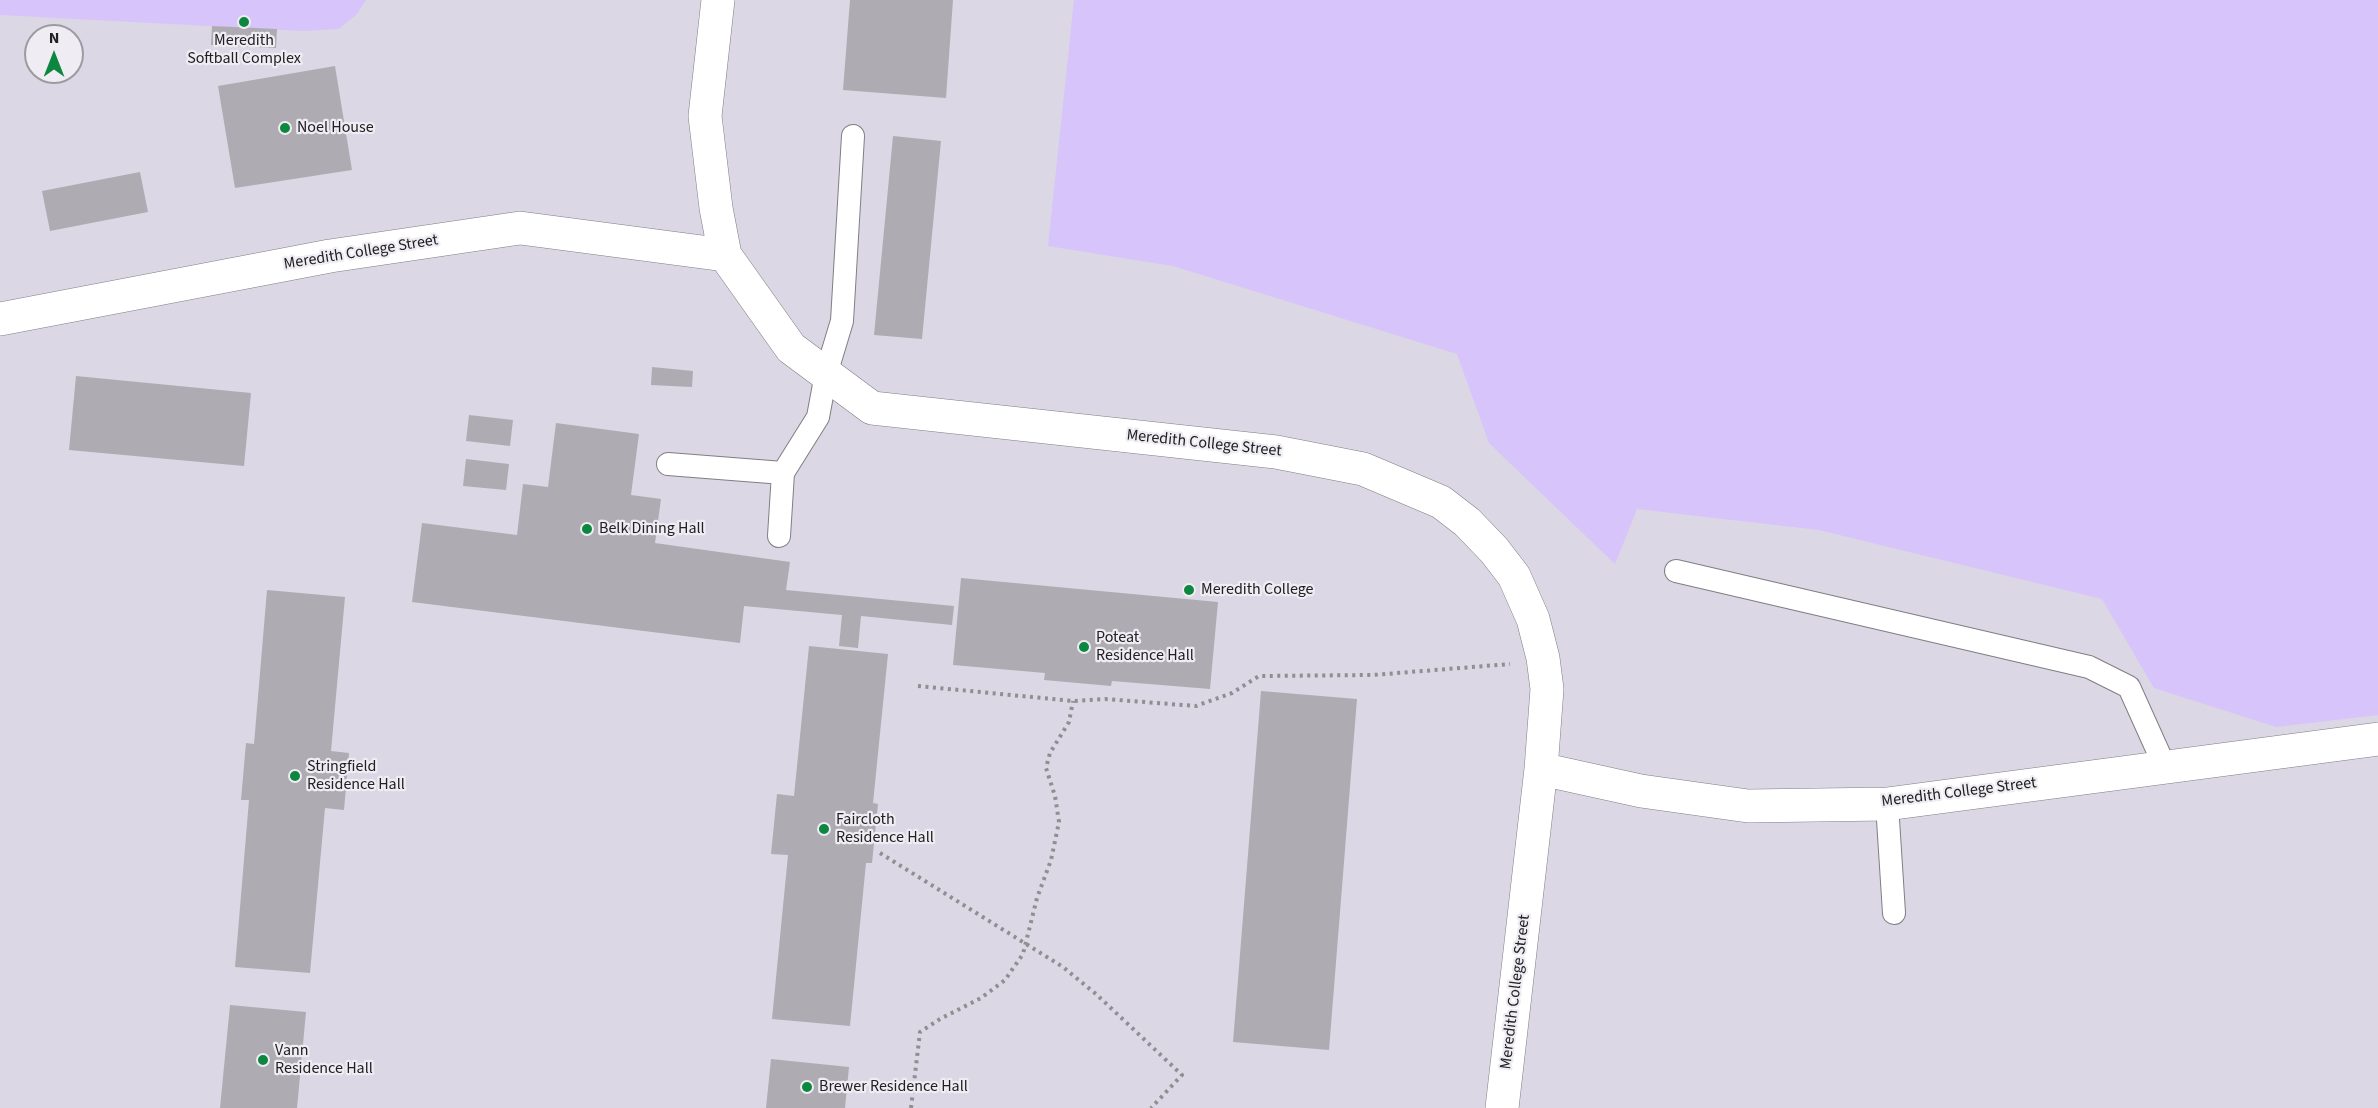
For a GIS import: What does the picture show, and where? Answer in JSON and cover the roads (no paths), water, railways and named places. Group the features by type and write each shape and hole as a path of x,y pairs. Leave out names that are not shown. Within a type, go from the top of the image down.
{"street":[{"name":"Meredith College Street","path":"717,0 705,116 716,208 725,255 791,348 873,408 1302,455 1363,469 1441,502 1467,522 1494,550 1514,576 1533,619 1543,658 1547,689 1542,769 1502,1108"},
{"name":"Meredith College Street","path":"0,319 330,256 520,228 725,255"},
{"name":"Meredith College Street","path":"1542,769 1641,791 1748,806 1887,804 2378,739"}],"lane":[{"path":"779,536 783,473 818,417 826,374 842,321 853,136"},
{"path":"668,464 783,473"},
{"path":"1676,571 2089,667 2129,687 2165,766"},
{"path":"1887,804 1894,913"}],"place":[{"name":"Meredith Softball Complex","path":"244,22"},
{"name":"Noel House","path":"285,128"},
{"name":"Belk Dining Hall","path":"587,529"},
{"name":"Meredith College","path":"1189,590"},
{"name":"Poteat Residence Hall","path":"1084,647"},
{"name":"Stringfield Residence Hall","path":"295,776"},
{"name":"Faircloth Residence Hall","path":"824,829"},
{"name":"Vann Residence Hall","path":"263,1060"},
{"name":"Brewer Residence Hall","path":"807,1087"}]}
